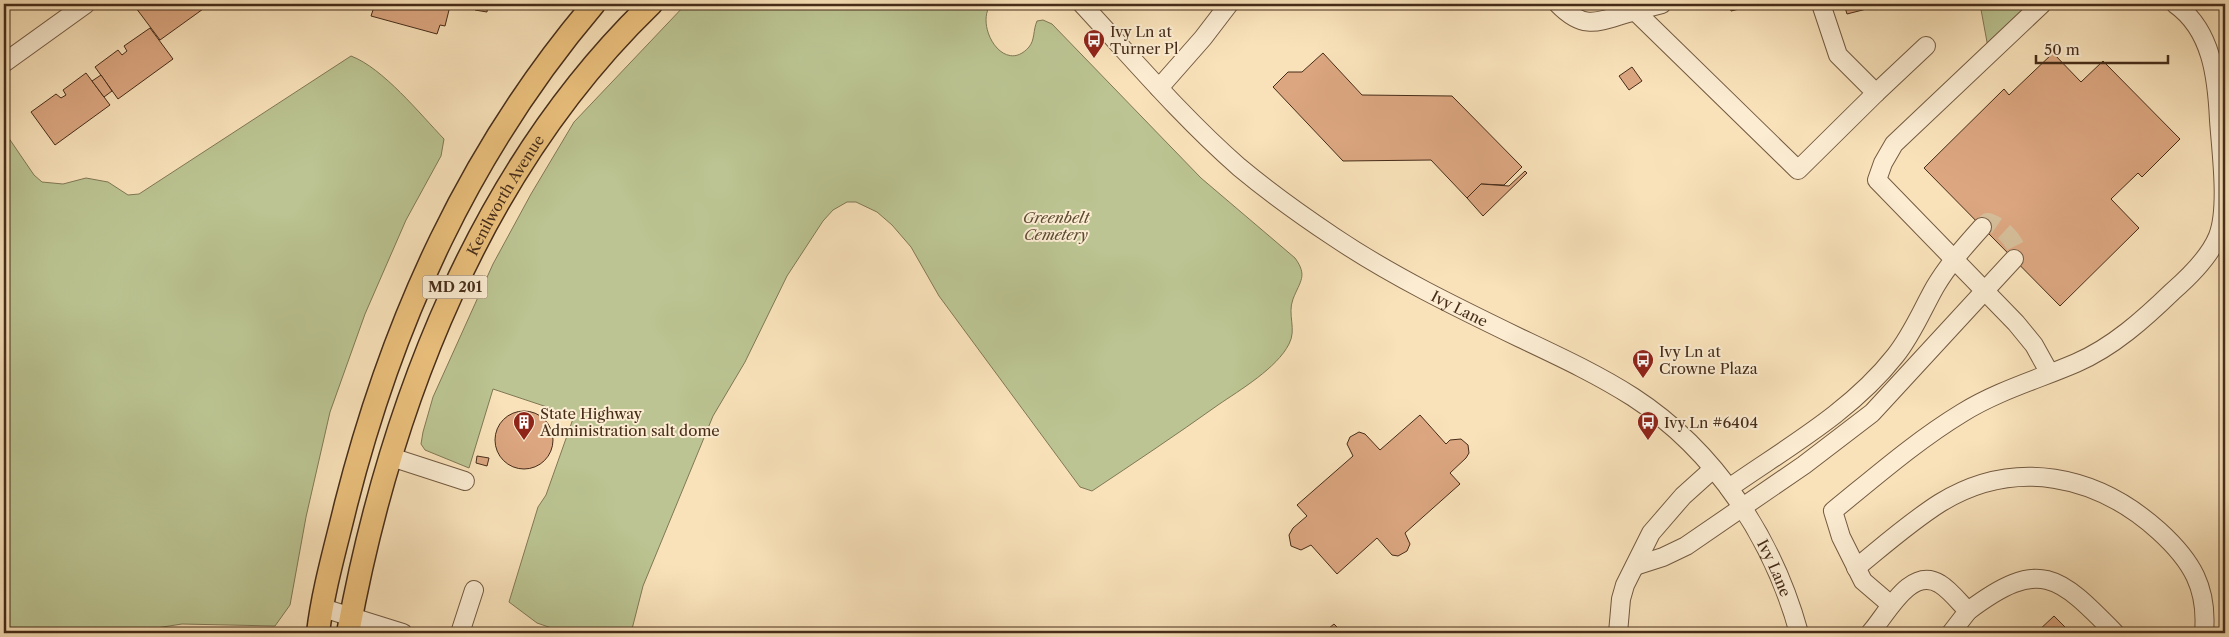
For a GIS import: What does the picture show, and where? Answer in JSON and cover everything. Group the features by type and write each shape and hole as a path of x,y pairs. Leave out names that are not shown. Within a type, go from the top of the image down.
{"main road":[{"name":"MD 201","path":"318,633 358,458 380,382 413,298 466,190 506,123 556,50 594,4"},
{"name":"Kenilworth Avenue","path":"350,625 391,457 435,330 477,239 520,165 554,116 579,83 651,4"}],"street":[{"path":"4,63 86,4"},
{"name":"Ivy Lane","path":"1082,4 1192,123 1238,166 1293,210 1366,258 1611,384 1655,413 1676,430 1713,469 1743,506 1784,584 1799,633"},
{"path":"1159,88 1203,38 1229,4"},
{"path":"1558,4 1570,16 1587,22 1662,4"},
{"path":"1821,4 1838,55 1876,93"},
{"path":"2042,4 1894,144 1883,162 1877,180 2034,345 2049,372"},
{"path":"1891,605 1863,581 1842,537 1833,511 1939,427 1964,411 2049,372 2077,362 2113,343 2148,315 2183,282 2202,260 2219,232 2223,212 2216,81 2211,56 2200,32 2190,18 2175,4"},
{"path":"1635,11 1798,170 1926,46"},
{"path":"1728,488 1804,437 1861,392 1883,370 1905,344 1936,285 1954,259 1982,226"},
{"path":"1635,566 1663,557 1686,546 1804,465 1872,413 2014,259"},
{"path":"391,457 465,481"},
{"path":"1618,633 1621,599 1651,533 1664,516 1713,469"},
{"path":"1856,568 1924,515 1958,494 2018,478 2061,478 2091,487 2119,500 2138,513 2178,551 2201,588 2206,613 2204,633"},
{"path":"1951,633 1968,611 2004,586 2020,581 2052,580 2074,594 2115,633"},
{"path":"1870,633 1891,605 1908,587 1927,581 1940,583 1968,611"},
{"path":"460,633 474,590"},
{"path":"323,608 350,625 403,633"}],"green space":[{"name":"Greenbelt Cemetery","path":"686,4 991,4 987,13 986,24 989,35 994,45 1010,56 1019,54 1029,47 1037,21 1043,20 1052,24 1201,178 1295,258 1301,269 1302,279 1291,305 1292,333 1289,344 1276,362 1257,378 1092,491 1080,487 939,296 911,247 892,225 877,212 856,202 847,202 833,210 823,221 787,276 745,362 713,416 643,586 631,633 566,633 537,623 509,602 538,507 546,495 574,416 493,389 469,468 425,450 421,444 423,432 433,397 493,264 531,194 574,122"},
{"path":"1980,4 2042,4 1989,53"},
{"path":"351,56 363,62 388,81 444,139 441,156 406,220 365,314 330,412 306,517 290,605 275,626 182,624 124,633 4,633 4,131 34,175 42,182 63,184 86,178 108,182 128,195 139,194"}],"building":[{"path":"141,4 210,4 160,40 136,8"},
{"path":"375,4 445,4 450,6 445,26 440,25 437,34 371,16"},
{"path":"476,4 488,4 487,12 475,10"},
{"path":"1729,4 1746,4 1747,7 1731,11"},
{"path":"1844,4 1886,4 1847,14"},
{"path":"150,28 173,59 118,99 95,67 118,50 122,55 127,51 124,46"},
{"path":"1323,53 1362,95 1452,96 1522,167 1504,185 1481,184 1467,198 1431,160 1343,161 1273,87 1288,72 1302,72"},
{"path":"2053,53 2081,82 2103,61 2180,139 2142,177 2138,173 2111,199 2139,228 2060,306 1924,168 2004,89 2009,95"},
{"path":"1632,67 1642,81 1629,90 1619,76"},
{"path":"86,73 110,105 55,145 31,112 56,94 61,98 66,95 63,90"},
{"path":"101,75 112,91 104,97 92,81"},
{"path":"1525,171 1527,173 1483,216 1467,198 1481,184 1509,186"},
{"name":"State Highway Administration salt dome","path":"518,411 530,411 545,419 553,434 553,446 545,461 530,469 518,469 503,461 495,446 495,434 503,419"},
{"path":"1420,415 1446,444 1450,440 1461,439 1468,445 1469,453 1450,473 1460,484 1405,533 1410,544 1407,551 1398,556 1392,555 1377,538 1337,574 1311,545 1301,550 1291,546 1289,535 1293,528 1307,516 1297,505 1353,456 1347,444 1350,437 1359,432 1365,434 1380,450"},
{"path":"477,456 489,458 487,466 476,463"},
{"path":"2054,616 2071,633 2036,633"},
{"path":"1334,624 1343,633 1323,633"}],"tunnel":[{"path":"1982,227 1987,222 1991,223 2006,234 2016,249 2017,253 2014,259"}],"place":[{"name":"Ivy Ln at Turner Pl","path":"1094,59"},
{"name":"Ivy Ln at Crowne Plaza","path":"1643,379"},
{"name":"State Highway Administration salt dome","path":"524,441"},
{"name":"Ivy Ln #6404","path":"1648,441"}]}
